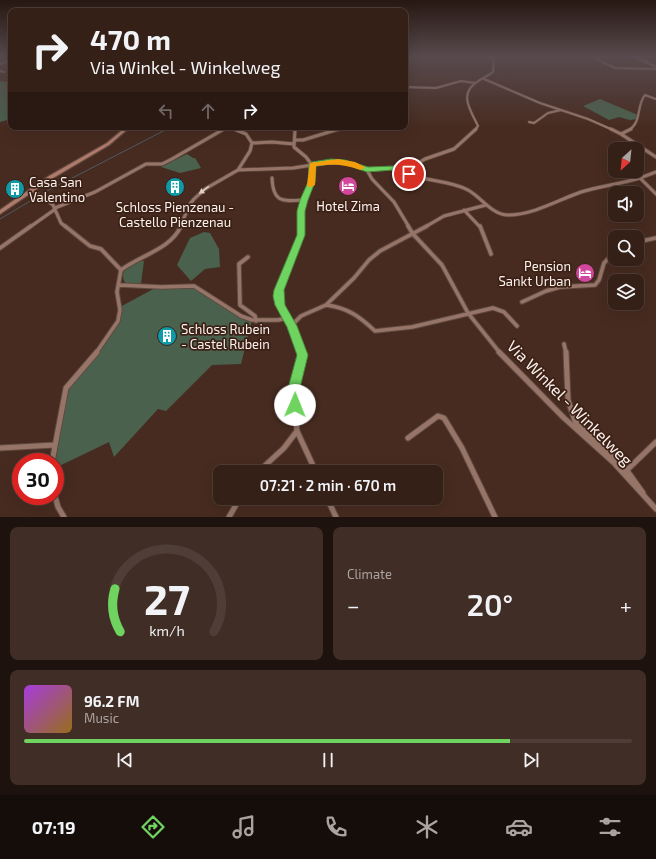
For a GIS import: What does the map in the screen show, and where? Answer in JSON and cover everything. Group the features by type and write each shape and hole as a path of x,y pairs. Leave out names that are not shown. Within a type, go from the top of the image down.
{"main road":[{"path":"0,212 32,190 108,144 124,130"}],"street":[{"path":"409,174 422,160 455,148 477,128 475,119 466,103 469,90 475,83 481,80"},
{"path":"487,80 540,103 577,114 621,134 656,157"},
{"path":"408,87 436,88 461,81 475,83"},
{"path":"621,134 636,124 639,117 642,98 645,95 656,99"},
{"path":"530,122 534,123 548,113 562,110"},
{"path":"0,248 55,209 95,192 150,162 159,164 165,163 191,150 223,130"},
{"path":"236,130 246,134 252,143 250,151 238,170"},
{"path":"295,130 294,147 312,165 312,182 301,211 301,235 279,290 280,305 286,318 292,326 302,355 293,392 297,431 313,465"},
{"path":"295,140 302,140 337,130"},
{"path":"252,143 272,142 294,144"},
{"path":"54,453 66,388 98,349 118,321 120,310 117,292 121,270 134,261 167,244 177,234 190,204 194,199 205,189 238,170 293,168 331,162 345,162 367,170 394,168 416,178 442,182 466,189 486,205 503,215 520,214 541,208 581,192 618,185 640,178 656,194"},
{"name":"Via Winkel - Winkelweg","path":"367,170 372,179 392,199 413,234 442,265 468,313 501,354 564,418 614,464 655,508"},
{"path":"644,176 656,172"},
{"path":"272,178 273,190 280,199 283,201 304,200"},
{"path":"32,190 53,205 61,224 90,246 101,249 121,270"},
{"path":"292,326 301,316 326,305 376,254 444,216 486,205"},
{"path":"464,210 477,222 483,231 487,248 491,254"},
{"path":"644,241 656,238"},
{"path":"248,257 239,264 240,304 255,316 256,321"},
{"path":"522,302 540,293 560,288 595,285 599,280 604,263 608,259"},
{"path":"119,285 162,287 194,286 241,316 256,321 286,318"},
{"path":"326,305 339,307 357,315 375,331 412,327 468,313"},
{"name":"Via Winkel - Winkelweg","path":"468,313 499,308 506,312 517,326"},
{"path":"564,344 566,348 568,402 571,414 577,424 616,458 627,470 646,498"},
{"path":"408,438 434,419 442,416 465,454 496,517"},
{"path":"266,465 284,448 297,431"},
{"path":"627,470 656,442"},
{"path":"0,448 55,445"},
{"path":"57,505 64,517"},
{"path":"229,517 236,505"},
{"path":"330,505 336,517"}],"green space":[{"path":"0,81 8,82 8,120 0,122"},
{"path":"600,99 638,115 637,119 630,120 619,117 609,120 583,106"},
{"path":"187,154 195,158 201,168 180,173 161,167"},
{"path":"204,232 210,233 219,249 220,267 205,269 191,281 177,265 190,238"},
{"path":"139,260 144,261 141,283 126,283 123,277 124,270 129,265"},
{"path":"194,286 241,316 252,320 241,364 212,365 166,411 158,409 114,457 109,442 64,464 64,453 54,453 66,388 85,366 118,321 120,307 157,287"}],"waterway":[{"path":"0,219 47,191 165,130"}],"slow traffic":[{"path":"311,185 312,165 338,161 361,167"}],"place":[{"name":"Hotel Zima","path":"348,186"},
{"name":"Schloss Pienzenau - Castello Pienzenau","path":"175,187"},
{"name":"Casa San Valentino","path":"15,189"},
{"name":"Pension Sankt Urban","path":"585,273"},
{"name":"Schloss Rubein - Castel Rubein","path":"167,336"}],"route":[{"path":"295,405 293,392 302,355 292,326 280,305 278,296 301,235 301,211 312,182 312,165 338,161 352,164 367,170 394,168 409,174"}]}
